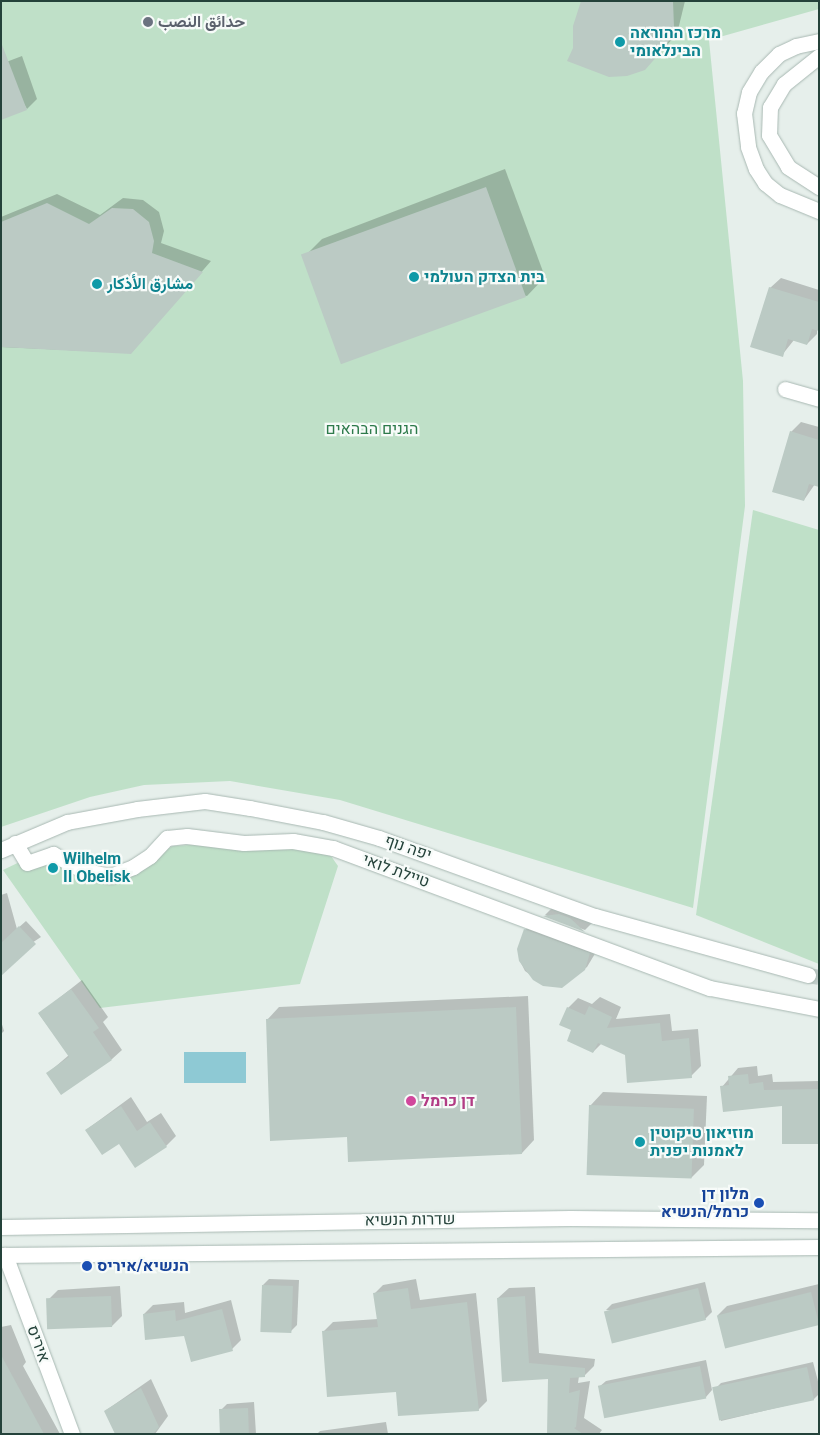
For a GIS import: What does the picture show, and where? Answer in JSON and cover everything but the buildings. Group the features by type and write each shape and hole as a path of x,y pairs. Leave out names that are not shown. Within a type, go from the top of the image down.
{"street":[{"path":"819,40 796,46 779,54 761,72 749,92 744,113 748,147 756,169 765,183 780,195 819,211"},
{"path":"819,56 784,84 770,107 769,135 788,167 819,186"},
{"path":"785,389 819,399"},
{"name":"יפה נוף","path":"1,850 67,822 138,809 205,801 323,822 379,838 595,916 808,975"},
{"name":"טיילת לואי","path":"16,843 27,863 53,854 82,870 110,876 133,867 150,856 167,838 187,836 244,843 294,841 333,848 710,988 819,1010"},
{"name":"שדרות הנשיא","path":"1,1227 570,1218 819,1220"},
{"name":"שדרות הנשיא","path":"3,1255 819,1247"},
{"name":"איריס","path":"3,1255 72,1434"}],"green space":[{"name":"הגנים הבהאים","path":"1,1 819,1 819,9 709,40 743,381 745,506 693,908 340,800 230,781 144,785 90,797 1,827"},
{"path":"753,510 819,530 819,964 696,915"},
{"path":"173,846 301,848 331,856 338,866 300,984 100,1008 3,870 30,857 44,856 84,880 116,882 150,865 161,852"}],"water":[{"path":"184,1052 246,1052 246,1083 184,1083"}],"tunnel":[{"path":"808,975 819,977"}],"place":[{"name":"حدائق النصب","path":"148,22"},
{"name":"מרכז ההוראה הבינלאומי","path":"620,42"},
{"name":"בית הצדק העולמי","path":"414,277"},
{"name":"مشارق الأذكار","path":"97,284"},
{"name":"Wilhelm II Obelisk","path":"53,868"},
{"name":"דן כרמל","path":"411,1101"},
{"name":"מוזיאון טיקוטין לאמנות יפנית","path":"640,1142"},
{"name":"מלון דן כרמל/הנשיא","path":"759,1203"},
{"name":"הנשיא/איריס","path":"87,1266"}]}
